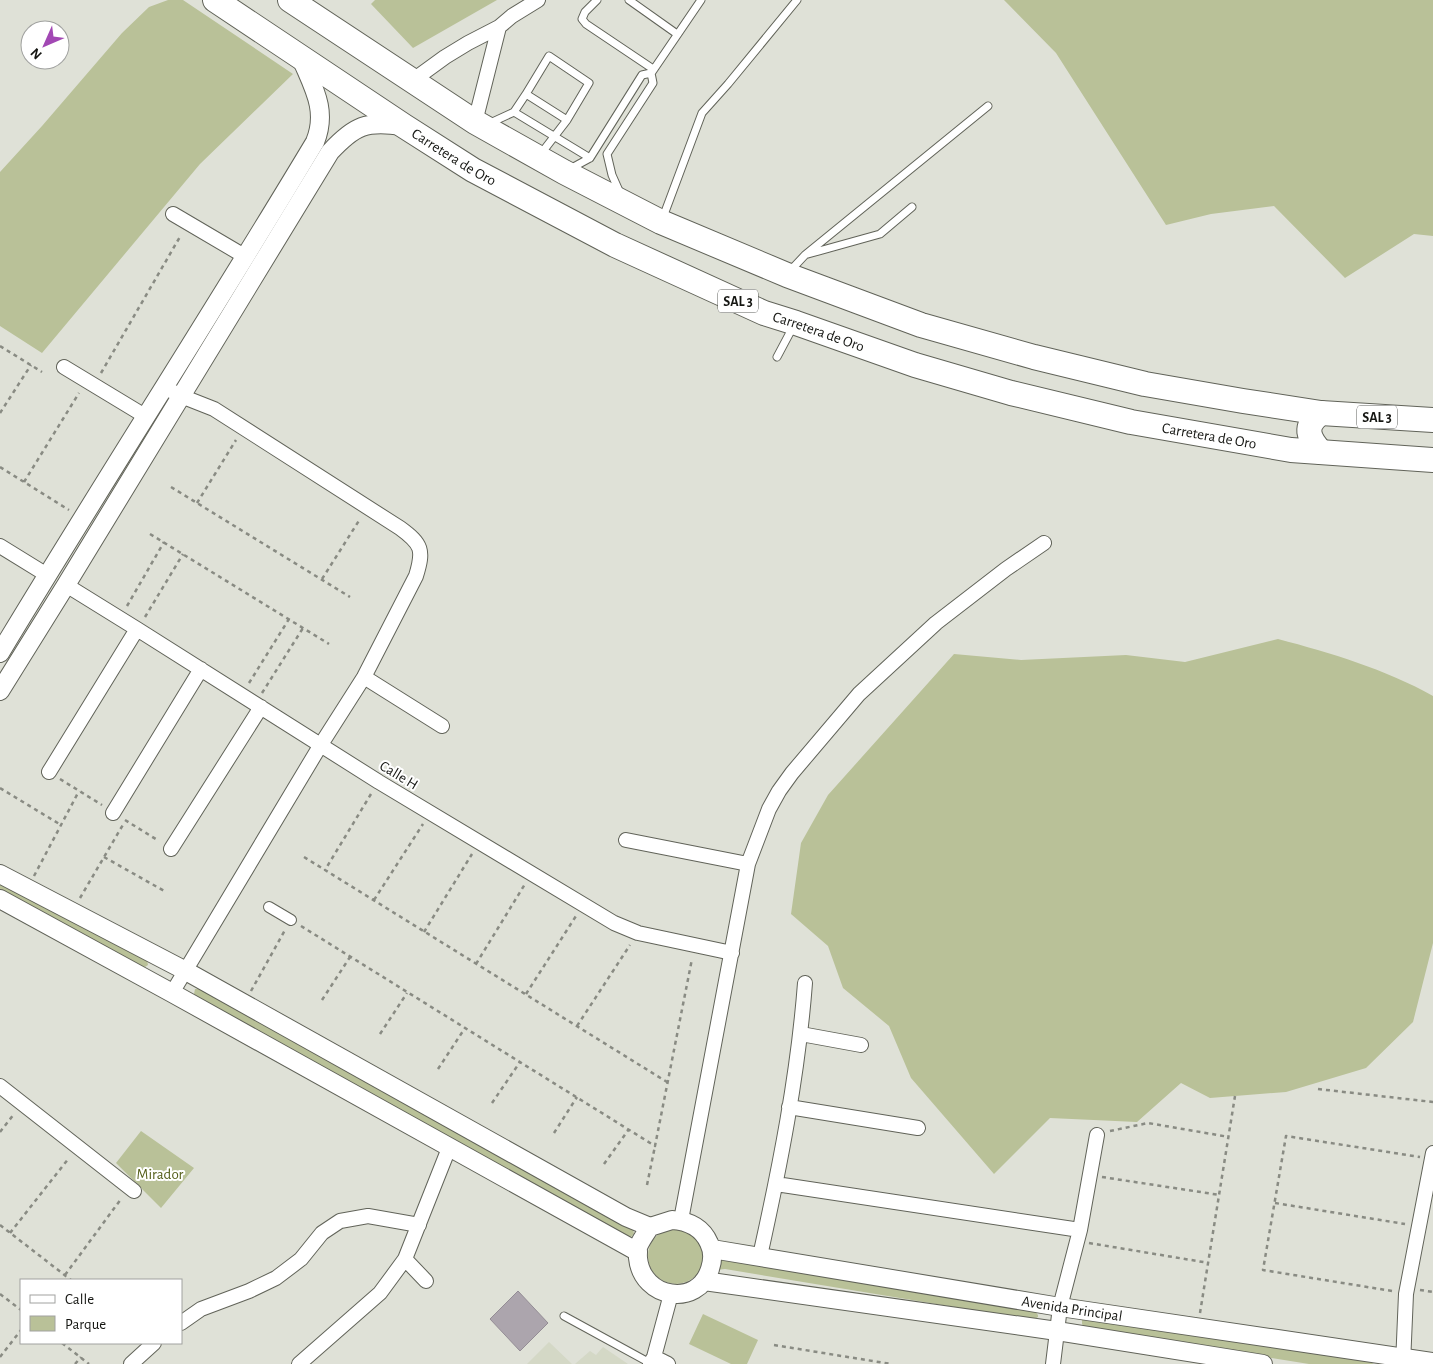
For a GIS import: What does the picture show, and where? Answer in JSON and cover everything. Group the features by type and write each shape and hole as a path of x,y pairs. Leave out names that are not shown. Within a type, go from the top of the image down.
{"highway":[{"name":"Carretera de Oro","path":"215,0 473,170 616,245 764,313 915,365 1011,393 1131,422 1291,450 1433,460"},
{"name":"SAL 3","path":"290,0 479,124 537,158 624,204 660,222 787,275 922,325 1034,357 1144,384 1321,413 1433,420"},
{"path":"1240,441 1253,433 1258,423 1253,408 1243,401"},
{"path":"1321,413 1311,424 1308,432 1313,444 1321,452"}],"street":[{"path":"412,81 468,43 499,27 512,16 538,0"},
{"path":"479,124 499,27"},
{"path":"0,653 145,416 246,257 315,142 320,131 320,103 301,58"},
{"path":"0,691 330,152 344,137 361,126 382,123 404,126"},
{"path":"173,214 246,257"},
{"path":"64,367 145,416"},
{"path":"164,387 214,409 368,507 414,538 421,548 421,560 416,576 364,677 320,746 172,992"},
{"path":"681,1220 748,864 769,809 792,773 858,694 936,623 1006,569 1044,543"},
{"path":"0,546 66,585"},
{"name":"Calle H","path":"66,585 320,746 614,923 638,933 732,952"},
{"path":"49,772 137,629"},
{"path":"113,813 201,670"},
{"path":"364,677 442,726"},
{"path":"171,849 258,705"},
{"path":"626,840 748,864"},
{"path":"0,874 184,970 626,1217 650,1227"},
{"path":"0,899 172,992 638,1252"},
{"path":"269,907 291,920"},
{"path":"760,1256 776,1184 789,1107 801,1034 805,983"},
{"path":"801,1034 861,1045"},
{"path":"0,1086 132,1189"},
{"path":"789,1107 918,1128"},
{"path":"1053,1364 1060,1307 1079,1236 1097,1134"},
{"path":"299,1364 380,1293 405,1259 450,1148"},
{"path":"1404,1361 1406,1294 1432,1156"},
{"path":"776,1184 1079,1236"},
{"path":"182,1322 201,1308 249,1292 276,1278 301,1259 322,1233 340,1221 368,1216 419,1225"},
{"path":"681,1220 698,1228 704,1234 712,1249 712,1261 710,1271 704,1282 690,1291 671,1294 655,1288 648,1282 639,1267 638,1248 650,1227 667,1221 681,1220"},
{"name":"Avenida Principal","path":"712,1249 1060,1307 1198,1327 1404,1361 1433,1362"},
{"path":"405,1259 426,1281"},
{"name":"Avenida Principal","path":"704,1282 1057,1331 1263,1364"},
{"path":"668,1364 651,1362 671,1294"},
{"path":"131,1364 153,1344"}],"lane":[{"path":"597,0 585,12 582,19 586,24 652,71"},
{"path":"629,0 677,34"},
{"path":"624,204 612,175 607,154 652,83 652,71 701,0"},
{"path":"660,222 702,113 797,0"},
{"path":"479,124 514,112 549,56 589,83 567,120 537,158"},
{"path":"564,172 590,158 642,75 652,71"},
{"path":"526,94 567,120"},
{"path":"787,275 805,255 988,106"},
{"path":"514,112 590,158"},
{"path":"805,255 880,234 912,207"},
{"path":"777,357 796,323"},
{"path":"564,1316 651,1362"}],"path":[{"path":"24,482 90,383 188,223"},
{"path":"0,346 42,372"},
{"path":"0,413 31,365"},
{"path":"197,503 244,428"},
{"path":"0,467 83,519"},
{"path":"171,487 350,597"},
{"path":"322,580 368,507"},
{"path":"150,534 330,644"},
{"path":"120,618 164,542"},
{"path":"137,629 183,554"},
{"path":"241,695 289,619"},
{"path":"258,705 303,628"},
{"path":"325,870 379,782"},
{"path":"0,788 61,824"},
{"path":"27,888 79,792"},
{"path":"374,900 430,813"},
{"path":"72,912 126,821"},
{"path":"424,932 479,842"},
{"path":"103,857 166,892"},
{"path":"304,858 667,1082"},
{"path":"476,964 532,874"},
{"path":"526,994 583,905"},
{"path":"244,1003 291,920 655,1146"},
{"path":"577,1026 638,933"},
{"path":"647,1185 695,945"},
{"path":"322,1000 350,957"},
{"path":"380,1034 407,993"},
{"path":"438,1069 465,1028"},
{"path":"492,1104 520,1062"},
{"path":"1318,1089 1433,1102"},
{"path":"1198,1327 1235,1096"},
{"path":"554,1133 577,1097"},
{"path":"0,1132 22,1103"},
{"path":"1097,1134 1148,1123 1229,1137"},
{"path":"604,1164 629,1129"},
{"path":"1406,1294 1263,1270 1286,1136 1432,1156"},
{"path":"10,1233 77,1146"},
{"path":"1090,1174 1220,1195"},
{"path":"65,1275 132,1189"},
{"path":"1275,1203 1419,1226"},
{"path":"0,1225 70,1279"},
{"path":"1079,1236 1209,1264"},
{"path":"0,1294 20,1309"},
{"path":"0,1357 20,1331"},
{"path":"63,1344 90,1364"},
{"path":"774,1344 891,1364"},
{"path":"75,1364 81,1357"}],"shaded area":[{"path":"549,1342 572,1364 527,1364"},
{"path":"603,1347 628,1364 575,1364 590,1351 596,1355"}],"green space":[{"path":"168,0 183,0 293,74 200,164 42,353 0,326 0,172 122,33 149,7"},
{"path":"375,0 497,0 413,48 371,4"},
{"path":"1004,0 1433,0 1433,236 1414,234 1345,278 1274,206 1211,214 1166,225 1056,53"},
{"path":"1278,639 1377,670 1433,696 1433,943 1413,1022 1366,1068 1286,1092 1210,1098 1181,1083 1137,1122 1050,1118 994,1174 911,1078 889,1026 843,988 828,946 791,914 801,843 828,795 954,654 1021,660 1126,655 1185,662"},
{"path":"0,879 147,960 148,965 145,967 141,966 0,892"},
{"path":"195,989 201,989 633,1229 634,1234 630,1238 198,998 194,994"},
{"name":"Mirador","path":"141,1131 194,1168 161,1208 116,1163"},
{"path":"671,1228 681,1228 696,1236 702,1245 704,1256 702,1267 696,1276 681,1284 671,1284 660,1279 653,1272 648,1261 648,1251 653,1240 660,1233"},
{"path":"718,1257 1034,1310 1038,1317 1033,1320 725,1269 716,1270"},
{"path":"703,1314 758,1340 747,1364 731,1364 689,1344"},
{"path":"1082,1317 1374,1364 1309,1364 1085,1328 1082,1324"}],"building":[{"path":"518,1291 548,1323 520,1351 490,1319"}]}
